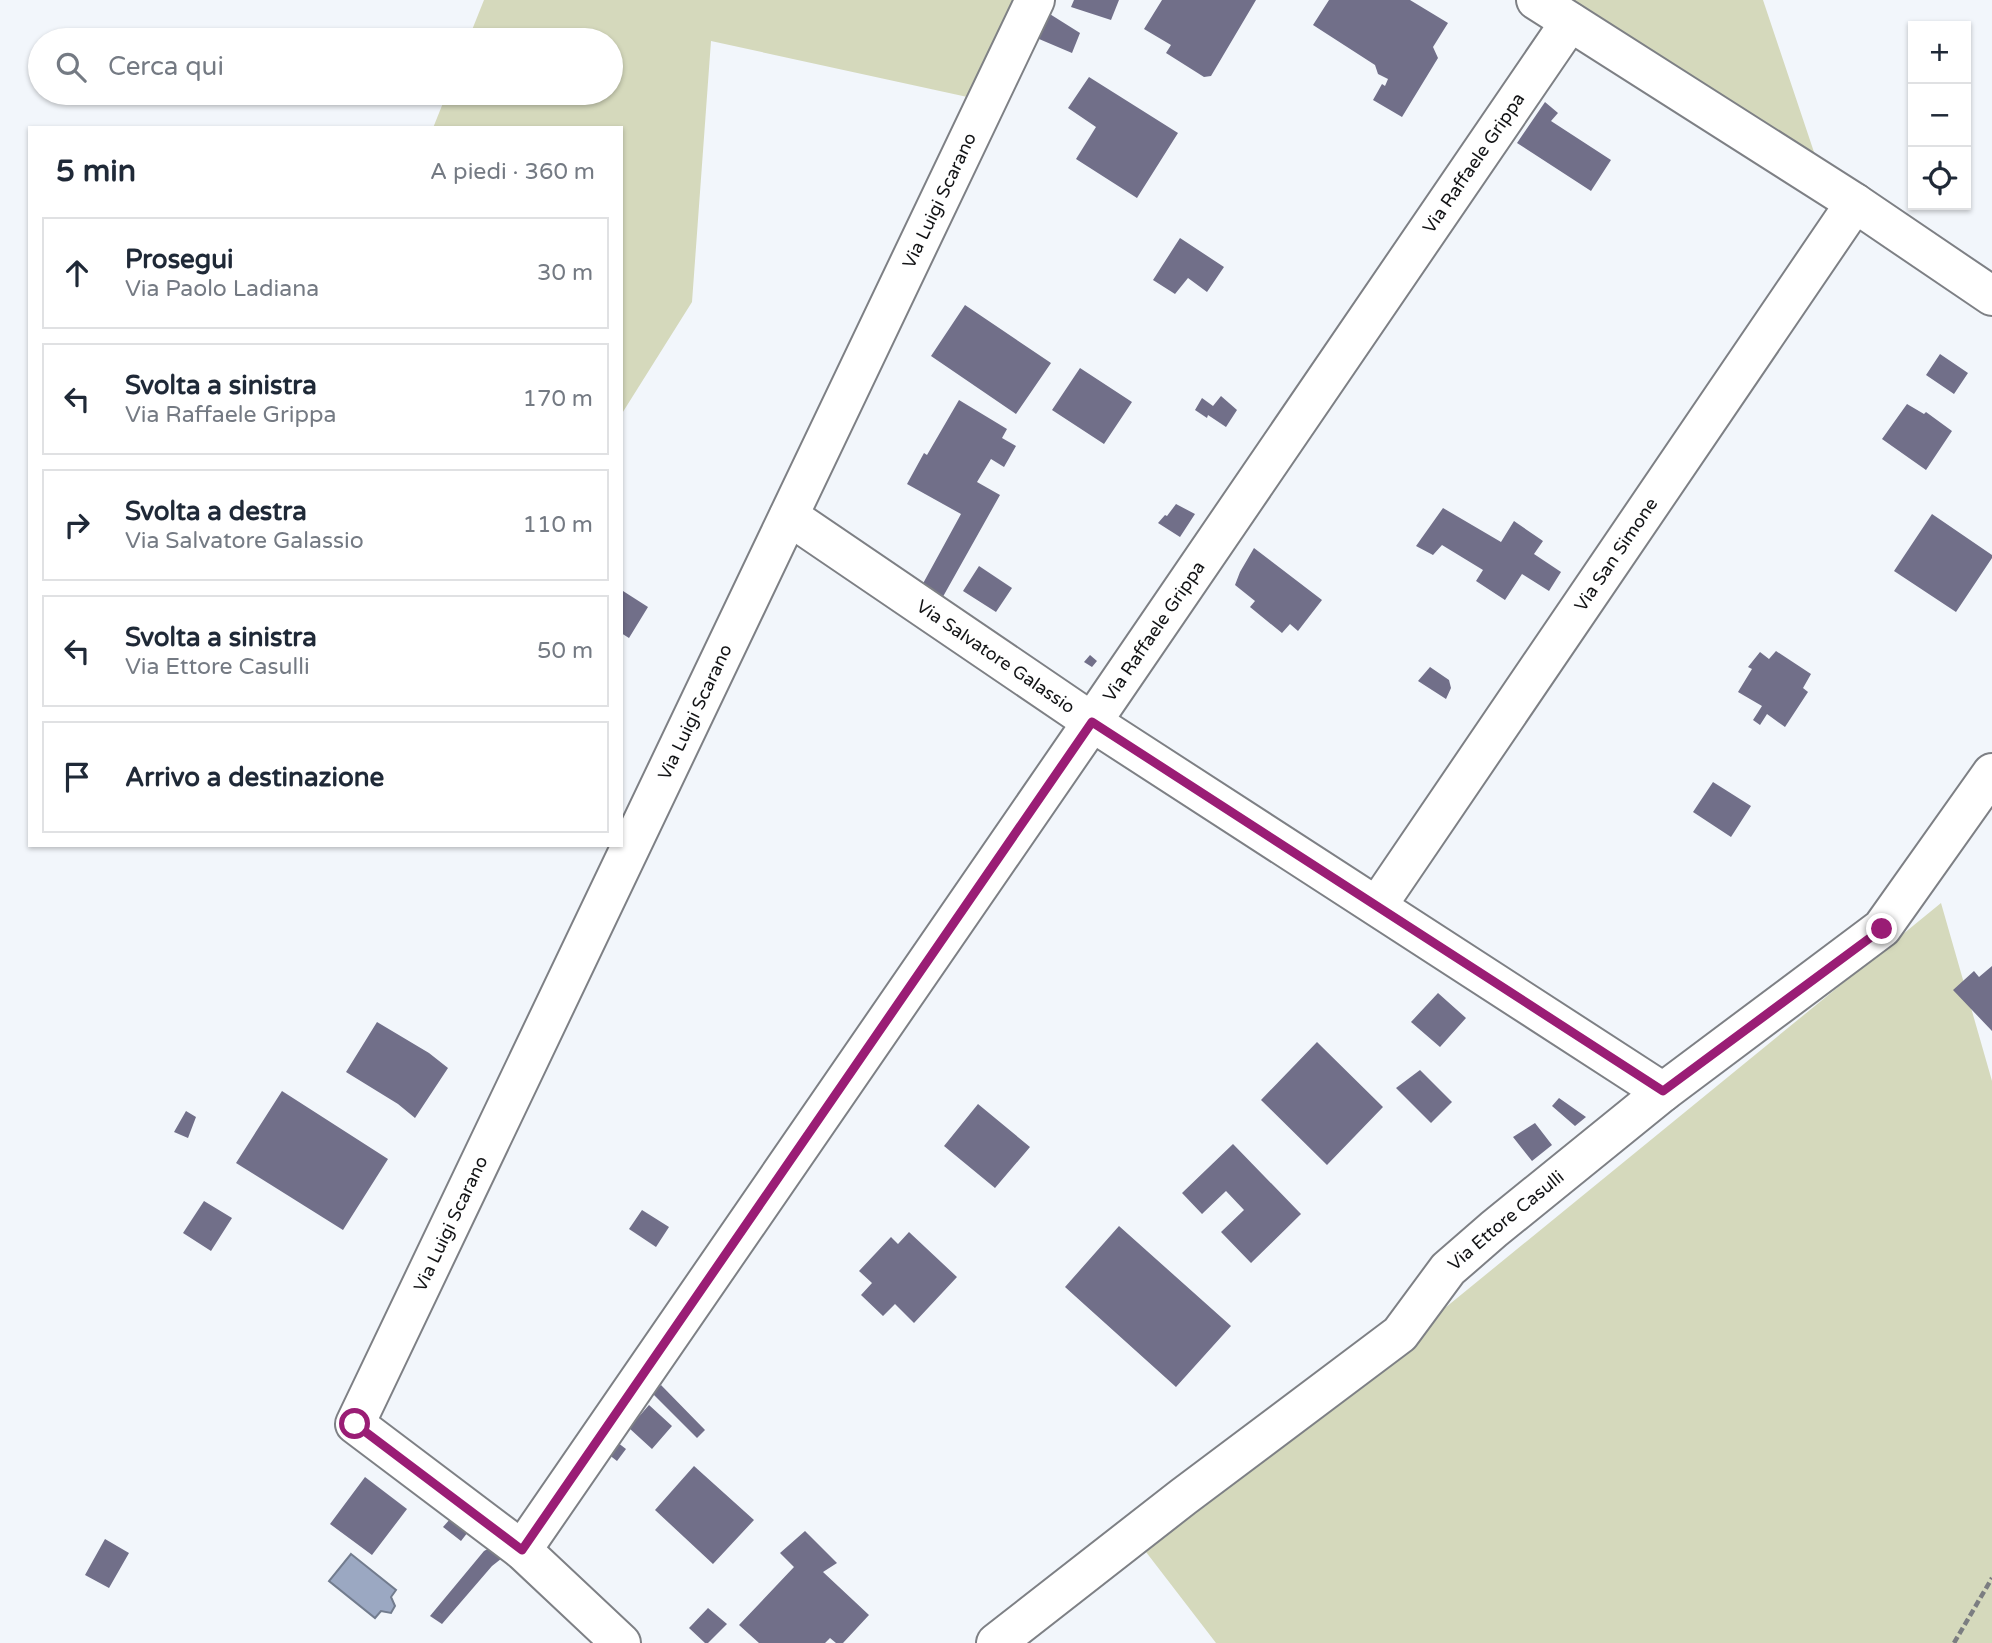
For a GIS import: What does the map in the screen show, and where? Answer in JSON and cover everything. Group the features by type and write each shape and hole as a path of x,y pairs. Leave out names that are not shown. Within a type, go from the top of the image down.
{"street":[{"name":"Via Luigi Scarano","path":"522,1550 355,1424 1035,0"},
{"path":"1536,0 1856,203 1992,296"},
{"name":"Via Raffaele Grippa","path":"522,1550 1570,22"},
{"name":"Via San Simone","path":"1377,906 1856,203"},
{"name":"Via Salvatore Galassio","path":"789,516 1092,722 1663,1091"},
{"name":"Via Ettore Casulli","path":"996,1643 1183,1497 1400,1335 1448,1269 1663,1091 1882,929 1992,773"},
{"path":"522,1550 621,1643"}],"path":[{"path":"1954,1643 1992,1578"}],"green space":[{"path":"484,0 1020,0 972,98 711,41 692,302 623,412 623,126 434,126 442,105 623,105 623,28 473,28"},
{"path":"1553,0 1763,0 1821,173"},
{"path":"1941,903 1992,1081 1992,1643 1216,1643 1146,1552"}],"water":[{"path":"351,1554 396,1590 391,1597 395,1606 391,1613 381,1611 375,1618 329,1581"}],"building":[{"path":"1074,0 1119,0 1111,20 1071,7"},
{"path":"1162,0 1256,0 1211,76 1204,77 1166,53 1171,45 1144,29"},
{"path":"1329,0 1410,0 1448,23 1433,47 1438,58 1402,117 1373,100 1388,79 1378,74 1375,65 1313,25"},
{"path":"1045,11 1080,33 1072,53 1032,36"},
{"path":"1089,77 1178,133 1137,198 1076,159 1096,127 1068,108"},
{"path":"1545,102 1558,113 1551,121 1611,160 1591,191 1517,143"},
{"path":"1180,238 1224,267 1207,292 1188,278 1175,294 1153,280"},
{"path":"965,305 1051,363 1016,414 931,356"},
{"path":"1940,354 1968,373 1954,394 1926,375"},
{"path":"1080,368 1132,402 1104,444 1052,410"},
{"path":"1221,396 1237,410 1226,427 1195,410 1202,398 1213,406"},
{"path":"959,400 1007,429 1002,438 1016,446 1004,467 991,459 977,482 1000,495 940,602 920,589 961,514 907,484"},
{"path":"1907,404 1924,414 1926,412 1952,431 1926,470 1882,439"},
{"path":"1176,504 1195,514 1180,537 1158,523"},
{"path":"1443,508 1501,542 1514,521 1543,541 1534,554 1561,572 1549,591 1522,574 1505,600 1476,581 1483,570 1442,545 1433,555 1416,546"},
{"path":"1932,514 1992,555 1956,612 1894,571"},
{"path":"1254,548 1322,600 1298,631 1290,624 1282,633 1250,607 1255,601 1235,585"},
{"path":"979,566 1012,588 996,612 963,591"},
{"path":"623,591 648,607 629,638 623,634"},
{"path":"1776,651 1811,674 1803,688 1808,692 1785,727 1767,714 1760,725 1753,720 1762,706 1738,692 1752,669 1748,667 1760,652 1769,659"},
{"path":"1090,655 1097,661 1092,667 1084,662"},
{"path":"1430,667 1449,680 1451,688 1446,699 1418,681"},
{"path":"1713,782 1751,806 1731,837 1693,812"},
{"path":"1992,966 1992,1031 1953,990 1974,971 1979,977"},
{"path":"1438,993 1466,1018 1440,1047 1411,1022"},
{"path":"377,1022 429,1053 448,1068 415,1118 398,1104 346,1072"},
{"path":"1317,1042 1383,1107 1327,1165 1261,1100"},
{"path":"1420,1070 1452,1102 1431,1123 1396,1088"},
{"path":"282,1091 388,1159 343,1230 236,1163"},
{"path":"1559,1098 1586,1117 1575,1126 1552,1106"},
{"path":"978,1104 1030,1147 995,1188 944,1146"},
{"path":"186,1111 196,1117 188,1138 174,1132"},
{"path":"1535,1123 1552,1145 1532,1161 1513,1137"},
{"path":"1233,1144 1301,1214 1251,1263 1221,1232 1244,1210 1226,1191 1202,1214 1182,1193"},
{"path":"204,1201 232,1218 211,1251 183,1233"},
{"path":"642,1210 669,1227 656,1247 629,1229"},
{"path":"1119,1226 1231,1326 1176,1387 1065,1287"},
{"path":"909,1232 957,1277 914,1323 895,1304 883,1316 861,1295 872,1283 859,1271 891,1237 898,1244"},
{"path":"661,1385 705,1430 697,1438 653,1394"},
{"path":"649,1405 672,1426 652,1449 629,1428"},
{"path":"613,1439 626,1449 617,1461 604,1451"},
{"path":"694,1466 754,1520 713,1564 655,1510"},
{"path":"365,1477 407,1509 372,1555 330,1524"},
{"path":"451,1518 468,1532 461,1541 443,1527"},
{"path":"805,1531 837,1563 823,1572 869,1615 843,1643 836,1643 830,1638 825,1643 759,1643 739,1625 794,1567 780,1553"},
{"path":"105,1539 129,1553 109,1588 85,1575"},
{"path":"493,1546 506,1555 492,1566 442,1624 430,1616 484,1551"},
{"path":"708,1608 727,1624 705,1643 689,1628"}],"route":[{"path":"355,1424 522,1550 1092,722 1663,1091 1882,929"}]}
